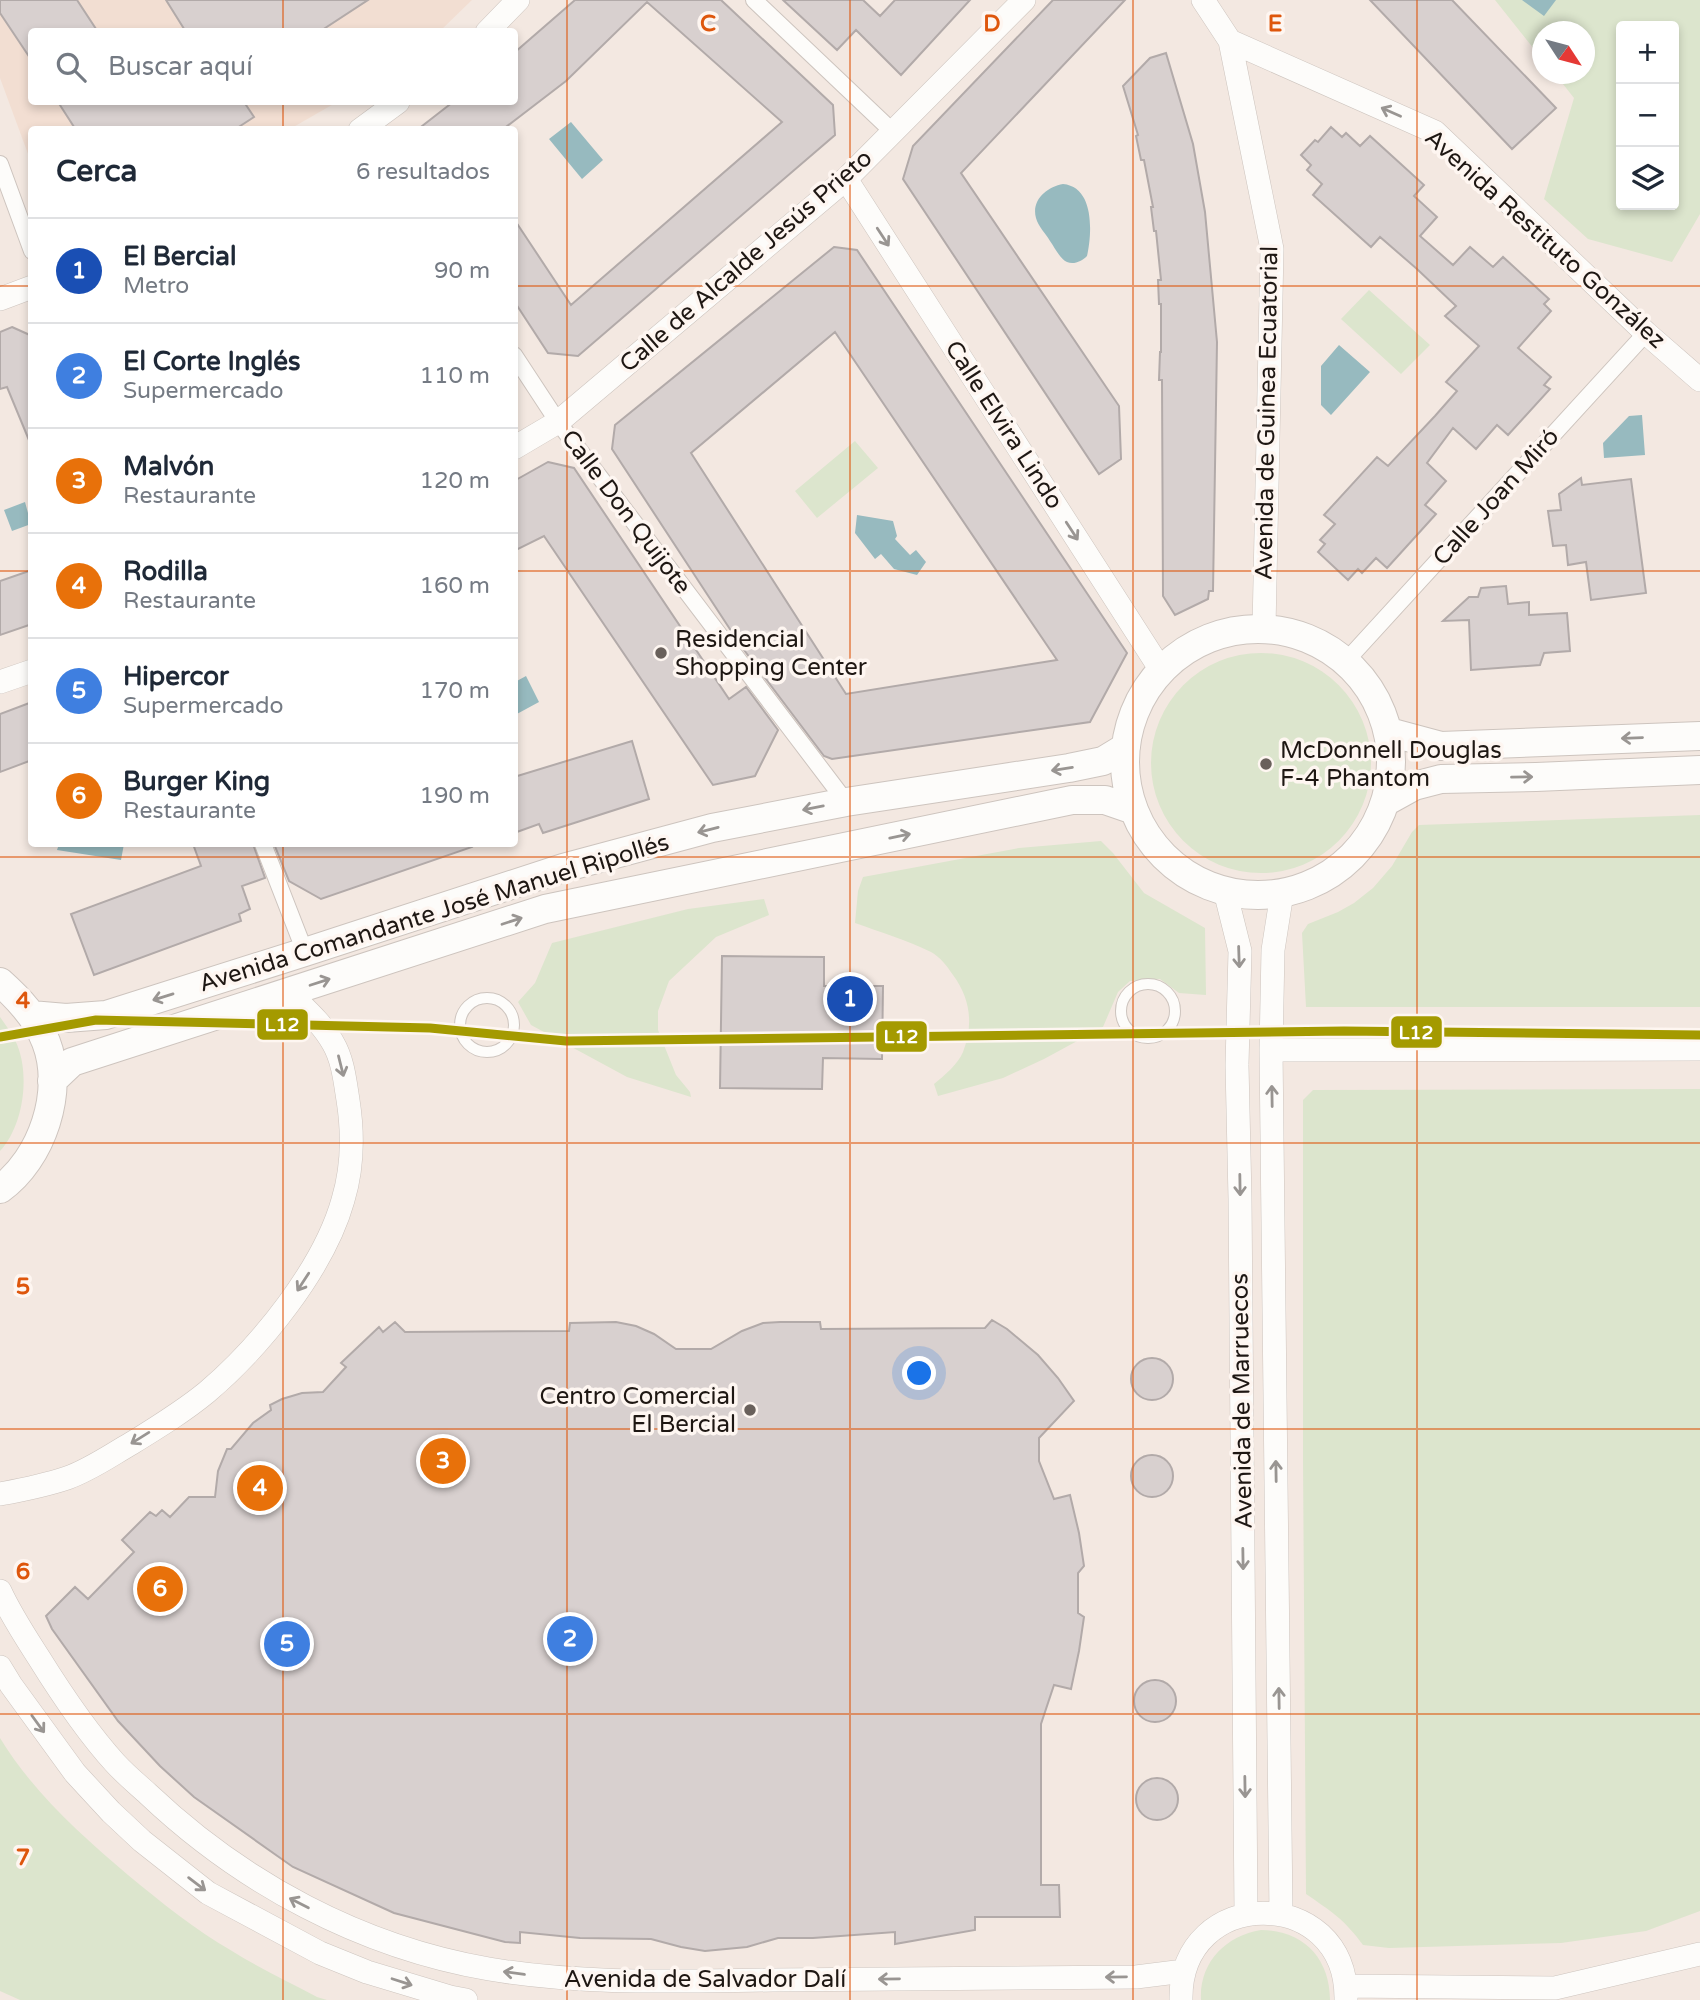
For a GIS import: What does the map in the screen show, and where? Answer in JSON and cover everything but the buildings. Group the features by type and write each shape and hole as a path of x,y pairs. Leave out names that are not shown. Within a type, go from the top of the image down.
{"street":[{"path":"491,28 518,0"},
{"path":"754,0 892,131"},
{"name":"Calle de Alcalde Jesús Prieto","path":"518,446 558,422 846,179 1024,0"},
{"name":"Avenida de Guinea Ecuatorial","path":"1203,0 1230,41 1272,249 1264,628"},
{"name":"Avenida Restituto González","path":"1230,41 1435,132 1646,333 1700,380"},
{"path":"368,126 394,105"},
{"path":"0,164 28,240"},
{"name":"Calle Elvira Lindo","path":"846,179 1161,670"},
{"path":"0,299 28,288"},
{"name":"Calle Joan Miró","path":"1346,661 1646,333"},
{"name":"Calle Don Quijote","path":"518,361 558,422 846,802"},
{"path":"1264,628 1308,637 1346,661 1373,693 1388,732 1391,767 1385,802 1369,835 1346,862 1316,881 1282,893 1254,895 1225,891 1194,879 1167,860 1146,834 1134,810 1126,776 1126,747 1137,706 1161,670 1191,646 1226,632 1264,628"},
{"path":"0,682 28,672"},
{"path":"1388,732 1441,746 1700,736"},
{"name":"Avenida Comandante José Manuel Ripollés","path":"31,1015 66,1018 106,1015 564,868 712,828 846,802 1069,768 1103,761 1126,747"},
{"path":"1385,802 1414,786 1441,779 1700,770"},
{"name":"Avenida Comandante José Manuel Ripollés","path":"52,1082 72,1062 545,909 1072,800 1105,800 1134,810"},
{"path":"264,847 305,952"},
{"name":"Avenida de Marruecos","path":"1225,891 1240,951 1237,1065 1246,1914"},
{"name":"Avenida de Marruecos","path":"1281,1914 1271,1051 1273,950 1282,893"},
{"path":"0,982 23,1003 46,1040 52,1060 49,1109 36,1148 11,1181 0,1189"},
{"path":"0,1494 68,1478 177,1415 234,1367 293,1297 315,1264 334,1227 344,1199 350,1158 351,1118 340,1058 333,1042 313,1016 288,992"},
{"path":"1271,1051 1700,1049"},
{"name":"Avenida de Salvador Dalí","path":"0,1591 8,1609 67,1704 116,1764 170,1816 231,1863 300,1904 363,1933 427,1955 486,1969 546,1978 678,1981 1136,1977 1184,1971"},
{"path":"0,1667 75,1773 111,1812 142,1840 208,1893 320,1953 367,1972 466,2000"},
{"path":"1181,2000 1184,1971 1193,1951 1207,1934 1225,1921 1264,1912 1281,1914 1308,1924 1329,1943 1342,1968 1346,1993 1555,1988 1700,1954"}],"lane":[{"path":"1152,984 1160,987 1172,998 1174,1018 1162,1034 1139,1037 1126,1028 1122,1020 1122,1002 1128,992 1136,987 1152,984"},
{"path":"475,1000 499,1000 511,1012 513,1031 501,1048 493,1051 478,1050 466,1041 462,1034 461,1016 475,1000"}],"shaded area":[{"path":"0,0 472,0 443,28 28,28 28,105 332,105 295,126 28,126 28,154 0,78"}],"green space":[{"path":"1495,0 1700,0 1700,214 1672,262 1588,239 1544,199 1574,98 1563,84 1595,84 1595,21 1532,21 1532,46"},
{"path":"1369,290 1430,345 1401,374 1341,319"},
{"path":"855,441 878,468 817,518 795,491"},
{"path":"1250,653 1272,653 1303,661 1322,671 1339,685 1353,702 1363,721 1371,763 1363,805 1353,824 1339,841 1322,855 1303,865 1272,873 1250,873 1209,860 1191,848 1176,833 1159,805 1151,774 1151,752 1164,711 1176,693 1191,678 1219,661"},
{"path":"1700,815 1700,1007 1306,1007 1302,933 1308,924 1338,912 1373,888 1392,866 1419,825"},
{"path":"1101,841 1144,893 1205,928 1206,995 1179,993 1160,979 1130,981 1118,992 1103,1027 1003,1078 938,1096 934,1084 958,1061 963,1052 969,1021 967,1002 953,975 934,954 855,923 858,891 863,877 1019,848"},
{"path":"764,899 769,915 716,937 669,981 658,1011 658,1030 676,1075 691,1097 627,1077 531,1025 518,1002 535,983 552,943 688,909"},
{"path":"0,1017 20,1053 24,1082 20,1113 0,1151"},
{"path":"1700,1089 1700,1911 1646,1931 1561,1943 1389,1948 1363,1945 1337,1916 1306,1894 1303,1100 1313,1090"},
{"path":"0,1738 42,1794 128,1875 218,1943 274,1975 327,2000 20,2000 0,1991"},
{"path":"1261,1930 1290,1935 1311,1949 1325,1971 1330,2000 1201,2000 1204,1974 1217,1953 1236,1938"}],"water":[{"path":"1522,0 1556,0 1544,16"},
{"path":"571,122 603,160 582,179 549,139"},
{"path":"1063,184 1081,193 1089,213 1087,256 1075,263 1062,258 1036,218 1038,200 1046,191"},
{"path":"1339,345 1370,372 1331,415 1321,405 1321,366"},
{"path":"1642,415 1645,455 1604,458 1603,443 1629,416"},
{"path":"25,502 28,525 12,531 4,510"},
{"path":"857,515 893,521 897,536 895,539 910,555 916,550 926,562 917,575 894,569 881,554 875,559 855,533"},
{"path":"526,676 539,702 518,713 518,680"},
{"path":"58,847 123,847 121,860 57,850"}],"transit line":[{"name":"L12","path":"0,1037 96,1020 430,1028 566,1041 1344,1031 1700,1035"}],"place":[{"name":"Residencial Shopping Center","path":"661,653"},
{"name":"McDonnell Douglas F-4 Phantom","path":"1266,764"},
{"name":"El Bercial","path":"850,999"},
{"name":"Centro Comercial El Bercial","path":"750,1410"},
{"name":"Malvón","path":"443,1461"},
{"name":"Rodilla","path":"260,1488"},
{"name":"Burger King","path":"160,1589"},
{"name":"El Corte Inglés","path":"570,1639"},
{"name":"Hipercor","path":"287,1644"}]}
